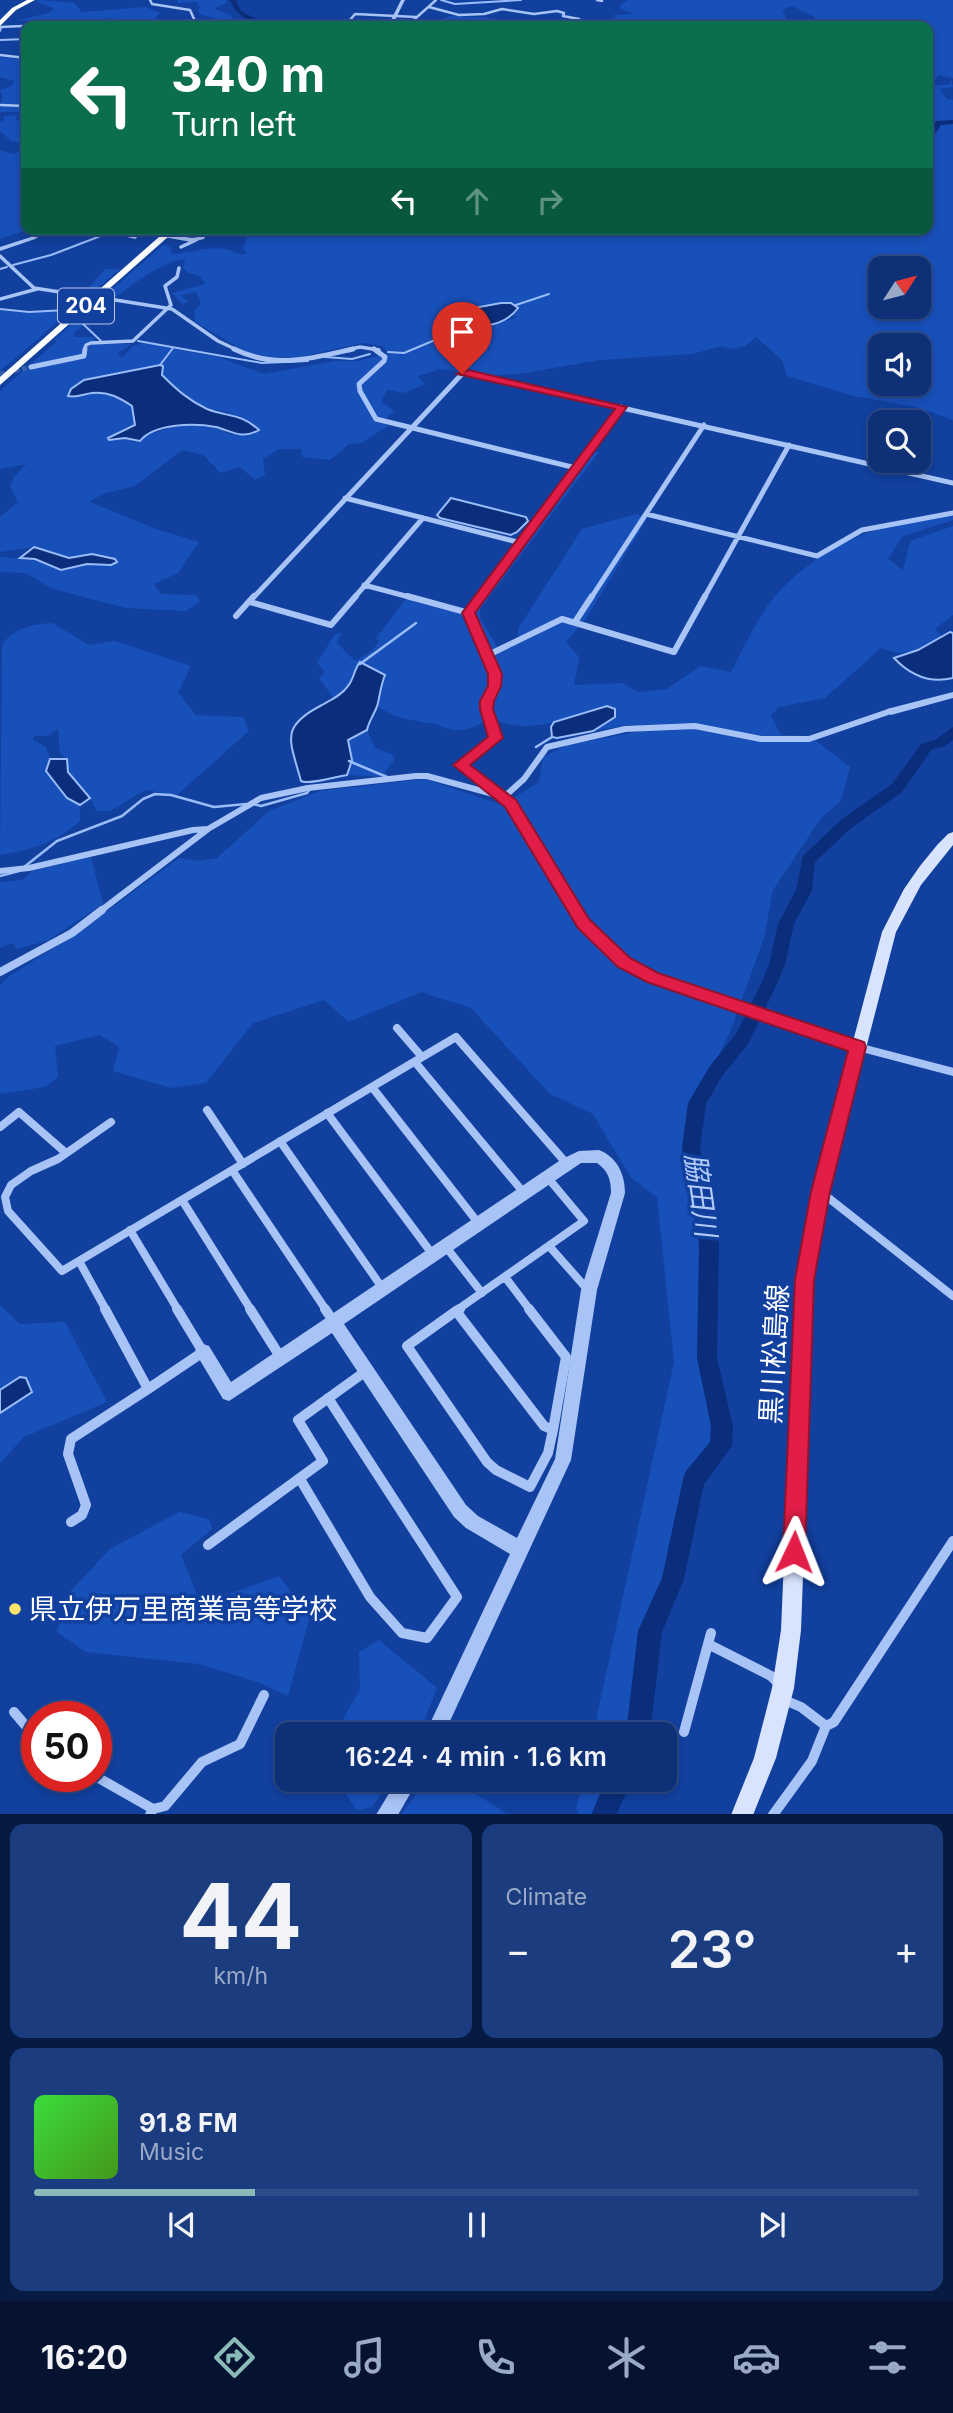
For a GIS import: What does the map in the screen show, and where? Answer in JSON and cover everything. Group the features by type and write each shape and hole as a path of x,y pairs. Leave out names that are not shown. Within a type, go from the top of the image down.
{"highway":[{"path":"0,25 19,6 32,0"},
{"name":"204","path":"0,382 166,235"}],"main road":[{"name":"黒川松島線","path":"742,1814 765,1758 782,1693 792,1629 804,1280 821,1192 889,932 907,893 926,864 953,837"}],"street":[{"path":"150,0 152,4 190,10 192,21"},
{"path":"393,21 403,0"},
{"path":"412,21 436,0"},
{"path":"597,0 602,1"},
{"path":"429,7 459,15 502,9 534,14 557,11 564,13 563,16 579,19"},
{"path":"349,21 355,14 416,17"},
{"path":"0,25 21,25"},
{"path":"0,55 21,57"},
{"path":"0,105 21,106"},
{"path":"0,249 38,235"},
{"path":"126,235 135,237"},
{"path":"179,235 196,240"},
{"path":"181,247 204,235"},
{"path":"0,256 37,289"},
{"path":"31,367 84,355 86,345 91,343 133,341 171,305 165,286 177,277 179,268"},
{"path":"0,299 37,289 86,296"},
{"path":"108,299 168,307 218,341 254,359 295,362 360,347 377,349 385,356 384,361 362,380 360,391 376,419 576,468"},
{"path":"236,616 462,374 468,373 704,425 953,483"},
{"path":"468,613 621,407"},
{"path":"575,622 704,425"},
{"path":"488,655 554,621 575,622 674,652 789,445"},
{"path":"345,498 521,542"},
{"path":"646,514 817,556 862,530 953,513"},
{"path":"250,602 331,625 423,518"},
{"path":"364,584 468,613 495,674 486,709 496,738 460,765 504,797 583,924 624,963 652,978 770,1018 858,1047 953,1072"},
{"path":"504,797 521,783 533,768 539,753 547,747 608,732 695,726 761,738 809,739 891,711 953,695"},
{"path":"0,972 72,933 208,829 261,797 311,788 427,776 504,797"},
{"path":"0,871 20,870 193,830 208,829"},
{"path":"397,1028 418,1059 524,1193"},
{"path":"111,1122 66,1153 31,1171 11,1185 2,1197 8,1211 62,1271 456,1037 567,1164"},
{"path":"372,1087 479,1224"},
{"path":"207,1110 243,1164"},
{"path":"0,1126 19,1112 66,1153"},
{"path":"327,1113 439,1250 482,1293"},
{"path":"280,1141 383,1289"},
{"path":"130,1230 229,1393 579,1157 600,1156 614,1170 618,1181 613,1213 589,1290 563,1460 440,1722"},
{"path":"232,1170 460,1511 520,1550"},
{"path":"505,1277 566,1357 548,1453 530,1488 496,1470 487,1462 407,1346 584,1221 547,1177"},
{"path":"821,1192 953,1296"},
{"path":"182,1200 281,1358"},
{"path":"549,1246 589,1290"},
{"path":"79,1261 148,1389"},
{"path":"456,1311 544,1426 553,1430"},
{"path":"71,1522 82,1515 86,1505 68,1454 71,1439 203,1352"},
{"path":"208,1545 323,1461 298,1420 366,1371"},
{"path":"300,1479 370,1597 402,1633 427,1638 457,1597 328,1398"},
{"path":"774,1814 810,1761 826,1726 834,1722 951,1547"},
{"path":"684,1732 709,1639 771,1676 782,1693 826,1726"},
{"path":"112,1787 152,1812 165,1806 202,1762 240,1744 264,1695"},
{"path":"14,1712 21,1720"},
{"path":"387,1814 400,1792"}],"shaded area":[{"path":"41,0 74,3 82,12 146,7 160,13 152,21 111,18 84,21 16,21 51,12 54,8 36,2"},
{"path":"177,0 225,0 228,2 214,9 230,15 233,19 213,21 219,19 202,15 197,10 200,8 197,2 178,3"},
{"path":"626,0 953,0 953,78 939,75 933,80 933,21 817,21 813,16 792,6 782,10 788,21 606,21 616,17 613,15 634,14 621,9 620,4 628,2"},
{"path":"451,16 503,21 441,21 438,20"},
{"path":"0,57 21,59 21,112 0,112 0,90 12,86 14,81 0,77"},
{"path":"951,79 953,87 940,89 947,99 953,100 953,420 931,410 854,396 787,376 782,360 756,337 745,346 732,349 722,346 692,354 600,360 519,374 485,376 440,369 418,376 425,384 404,393 387,390 381,402 395,411 382,422 388,426 361,443 349,444 330,460 302,457 301,449 280,449 263,459 265,475 255,480 240,467 221,473 203,455 182,450 135,486 102,494 90,502 156,529 199,542 178,573 154,584 161,594 196,595 200,601 186,611 126,608 53,589 25,573 0,572 0,557 35,559 67,567 111,565 93,554 70,558 34,547 0,552 0,517 18,502 10,487 14,477 26,464 0,469 0,391 162,246 171,248 171,254 215,248 241,255 247,253 243,248 246,235 933,235 933,85 949,85","holes":["182,259 185,261 183,268 188,273 200,276 205,284 172,293 182,304 188,302 181,295 196,292 201,304 194,311 195,322 253,356 295,358 363,343 382,346 387,351 385,354 358,361 335,361 264,374 218,357 144,343 133,346 122,358 117,353 132,344 94,344 88,347 88,351 82,350 84,346 96,341 93,337 75,337 73,334 138,280 167,264","517,308 512,315 518,317 480,329 481,327 446,319 462,310","162,375 192,400 208,408 228,412 232,435 208,427 183,426 158,431 134,442 125,438 109,440 108,438 135,425 132,406 116,396 94,392"]},
{"path":"18,115 16,119 21,122 21,148 19,143 11,141 0,131 0,122 4,120 4,116"},
{"path":"0,150 13,154 21,151 21,232 0,239"},
{"path":"105,269 120,269 0,371 0,310 30,313 70,308"},
{"path":"511,303 518,308 503,321 494,324 464,324 445,318 458,311"},
{"path":"163,366 162,375 194,402 207,409 240,418 259,430 242,434 216,427 186,425 155,431 140,441 125,438 109,440 108,438 135,425 132,406 103,393 68,396 71,389 84,380"},
{"path":"593,451 599,452 480,609 480,618 498,648 518,638 518,629 582,529 637,514 647,519 585,620 566,642 579,657 574,685 622,683 638,692 667,689 700,666 731,672 768,605 785,585 805,568 851,540 876,530 927,518 953,516 953,520 903,536 888,559 903,570 910,541 953,526 953,615 935,629 942,637 913,652 881,648 825,698 779,707 771,716 781,735 810,736 850,767 841,801 821,818 773,890 764,938 732,1027 719,1055 704,1075 693,1104 687,1142 705,1243 704,1358 719,1441 692,1473 636,1722 596,1722 674,1362 657,1197 631,1178 593,1114 550,1094 471,1008 421,992 349,1022 324,1000 253,1023 206,1083 171,1088 113,1071 119,1047 100,1035 55,1046 58,1077 45,1087 0,1094 0,985 11,975 76,934 179,858 200,861 217,858 269,811 320,791 425,779 502,805 539,782 543,757 567,745 657,728 630,725 593,731 615,717 607,706 564,720 534,726 519,726 491,717 472,727 448,729 405,719 385,711 378,706 378,693 355,668 350,686 334,699 319,678 325,672 317,663 335,634 341,633 337,643 355,661 373,650 379,641 376,638 406,599 465,614 489,674 500,674 477,627 473,611"},
{"path":"451,498 526,517 528,521 511,535 440,518 437,515"},
{"path":"34,547 69,558 92,554 115,559 117,562 111,565 87,564 61,570 35,559 20,558"},
{"path":"52,623 89,645 115,641 191,666 178,693 196,715 243,717 249,731 177,795 145,790 110,811 97,811 90,798 67,772 67,759 60,754 58,729 47,736 34,736 33,740 46,747 50,759 46,771 67,798 80,805 80,820 53,840 22,851 0,855 2,645 24,628"},
{"path":"950,632 953,633 953,678 936,680 920,677 894,658 918,650"},
{"path":"360,662 385,675 367,730 348,740 352,760 347,775 301,781 291,745 294,728 308,713 343,692"},
{"path":"607,706 615,709 615,717 593,731 552,737 551,727 554,722"},
{"path":"367,730 375,748 391,754 395,759 385,772 388,777 347,775 352,760 348,740"},
{"path":"50,759 67,759 68,772 90,798 80,805 67,798 46,771"},
{"path":"91,857 103,904 47,941 16,949 12,943 0,948 0,882 23,880 32,871"},
{"path":"0,1305 20,1324 65,1322 107,1402 24,1437 0,1463"},
{"path":"20,1377 26,1378 32,1392 0,1413 0,1390"},
{"path":"179,1512 209,1519 212,1529 181,1555 197,1595 229,1594 279,1576 310,1616 288,1696 258,1682 199,1664 86,1652 57,1632 68,1594 110,1549"},
{"path":"379,1640 437,1688 424,1722 342,1722 360,1689 359,1652"},
{"path":"344,1792 383,1792 372,1807 357,1810"},
{"path":"418,1792 473,1792 507,1814 401,1814"},
{"path":"580,1792 603,1792 591,1814 579,1814 576,1809"}],"waterway":[{"path":"233,0 238,12 256,21"},
{"path":"441,0 455,4 521,0"},
{"path":"0,40 21,39"},
{"path":"933,131 939,123 953,122"},
{"path":"13,265 51,255 103,235"},
{"path":"0,269 7,267"},
{"path":"516,305 549,294"},
{"path":"0,309 29,312 67,310"},
{"path":"81,322 101,341"},
{"path":"388,352 404,353 454,332"},
{"path":"138,341 262,363 308,361"},
{"path":"160,365 173,348"},
{"path":"325,357 352,359 370,354"},
{"path":"360,664 416,623"},
{"name":"脇田川","path":"639,1722 650,1631 673,1579 694,1479 721,1446 722,1426 707,1358 709,1244 691,1148 697,1103 716,1071 742,1039 768,986 777,965 786,924 804,890 808,860 846,824 897,788 926,747 940,743 953,732"},
{"path":"536,747 552,737"},
{"path":"349,761 387,777"},
{"path":"253,804 261,806 307,793 311,788"},
{"path":"0,876 19,871 57,841 122,816 143,799 155,794 171,795 214,807 246,804"},
{"name":"脇田川","path":"603,1814 614,1792"}],"tunnel":[{"path":"86,296 109,299"},
{"path":"0,374 31,367"}],"place":[{"name":"県立伊万里商業高等学校","path":"15,1609"}],"route":[{"path":"462,374 468,373 621,407 468,613 495,674 486,709 496,738 460,765 510,804 583,924 624,963 652,978 858,1047 821,1192 804,1280 794,1552"}]}
